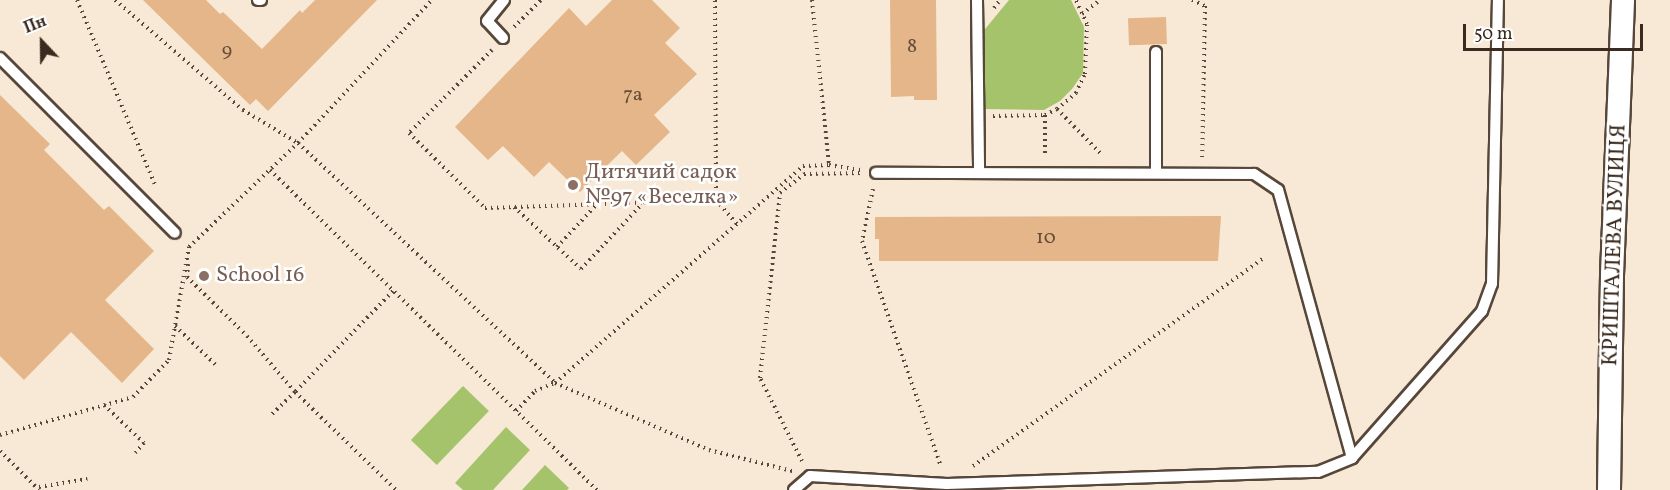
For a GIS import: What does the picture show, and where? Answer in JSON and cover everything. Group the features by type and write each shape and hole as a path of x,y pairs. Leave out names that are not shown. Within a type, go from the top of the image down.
{"street":[{"name":"КРИШТАЛЕВА ВУЛИЦЯ","path":"1609,490 1612,275 1623,0"}],"lane":[{"path":"503,38 487,21 504,0"},
{"path":"977,0 979,173"},
{"path":"794,490 810,476 947,487 1318,472 1352,458 1482,310 1492,284 1498,0"},
{"path":"1156,52 1156,172"},
{"path":"0,58 175,233"},
{"path":"876,172 1254,174 1278,190 1352,458"}],"path":[{"path":"77,0 157,191"},
{"path":"115,0 243,110 298,143 555,383 709,450 810,476"},
{"path":"0,435 133,397 169,360 189,247 298,143 432,0"},
{"path":"541,0 409,133 485,208 716,200"},
{"path":"715,0 716,200 737,224"},
{"path":"812,0 829,165"},
{"path":"978,116 1045,116 1076,93 1086,75 1087,24 1076,0"},
{"path":"1082,14 1100,0"},
{"path":"1192,0 1205,6 1202,173"},
{"path":"1057,109 1120,173"},
{"path":"1045,116 1046,172"},
{"path":"516,411 535,392 555,383 803,166 829,165 876,172"},
{"path":"270,170 597,490"},
{"path":"810,476 760,378 780,193 804,174 876,172"},
{"path":"876,172 862,241 947,487 1265,257"},
{"path":"514,207 581,269 643,203"},
{"path":"557,247 597,204"},
{"path":"189,247 187,277 247,336 295,392 396,490"},
{"path":"270,416 393,291"},
{"path":"175,326 217,366"},
{"path":"104,405 144,443 135,453"},
{"path":"0,451 39,489 87,479"}],"green space":[{"path":"1009,0 1071,0 1084,27 1083,73 1060,101 1044,110 981,109 981,34"},
{"path":"463,386 489,411 437,465 411,440"},
{"path":"506,427 530,450 493,490 463,490 455,483"},
{"path":"545,465 569,488 567,490 522,490"}],"building":[{"path":"143,0 206,0 220,14 223,12 262,49 300,10 302,13 315,0 377,0 268,111 256,99 250,105"},
{"path":"612,0 652,0 680,28 665,43 697,74 654,115 670,132 636,165 622,151 580,192 549,162 534,177 503,146 488,160 455,127 569,8 586,26"},
{"path":"890,0 936,0 937,100 914,100 914,96 891,97"},
{"path":"1166,17 1167,44 1129,45 1128,18"},
{"path":"0,95 50,144 44,150 104,210 109,206 154,251 105,300 154,349 122,383 71,332 24,380 0,356"},
{"path":"1221,216 1218,261 879,261 879,239 875,239 875,217"}],"place":[{"name":"Дитячий садок №97 «Веселка»","path":"573,185"},
{"name":"School 16","path":"204,276"}]}
